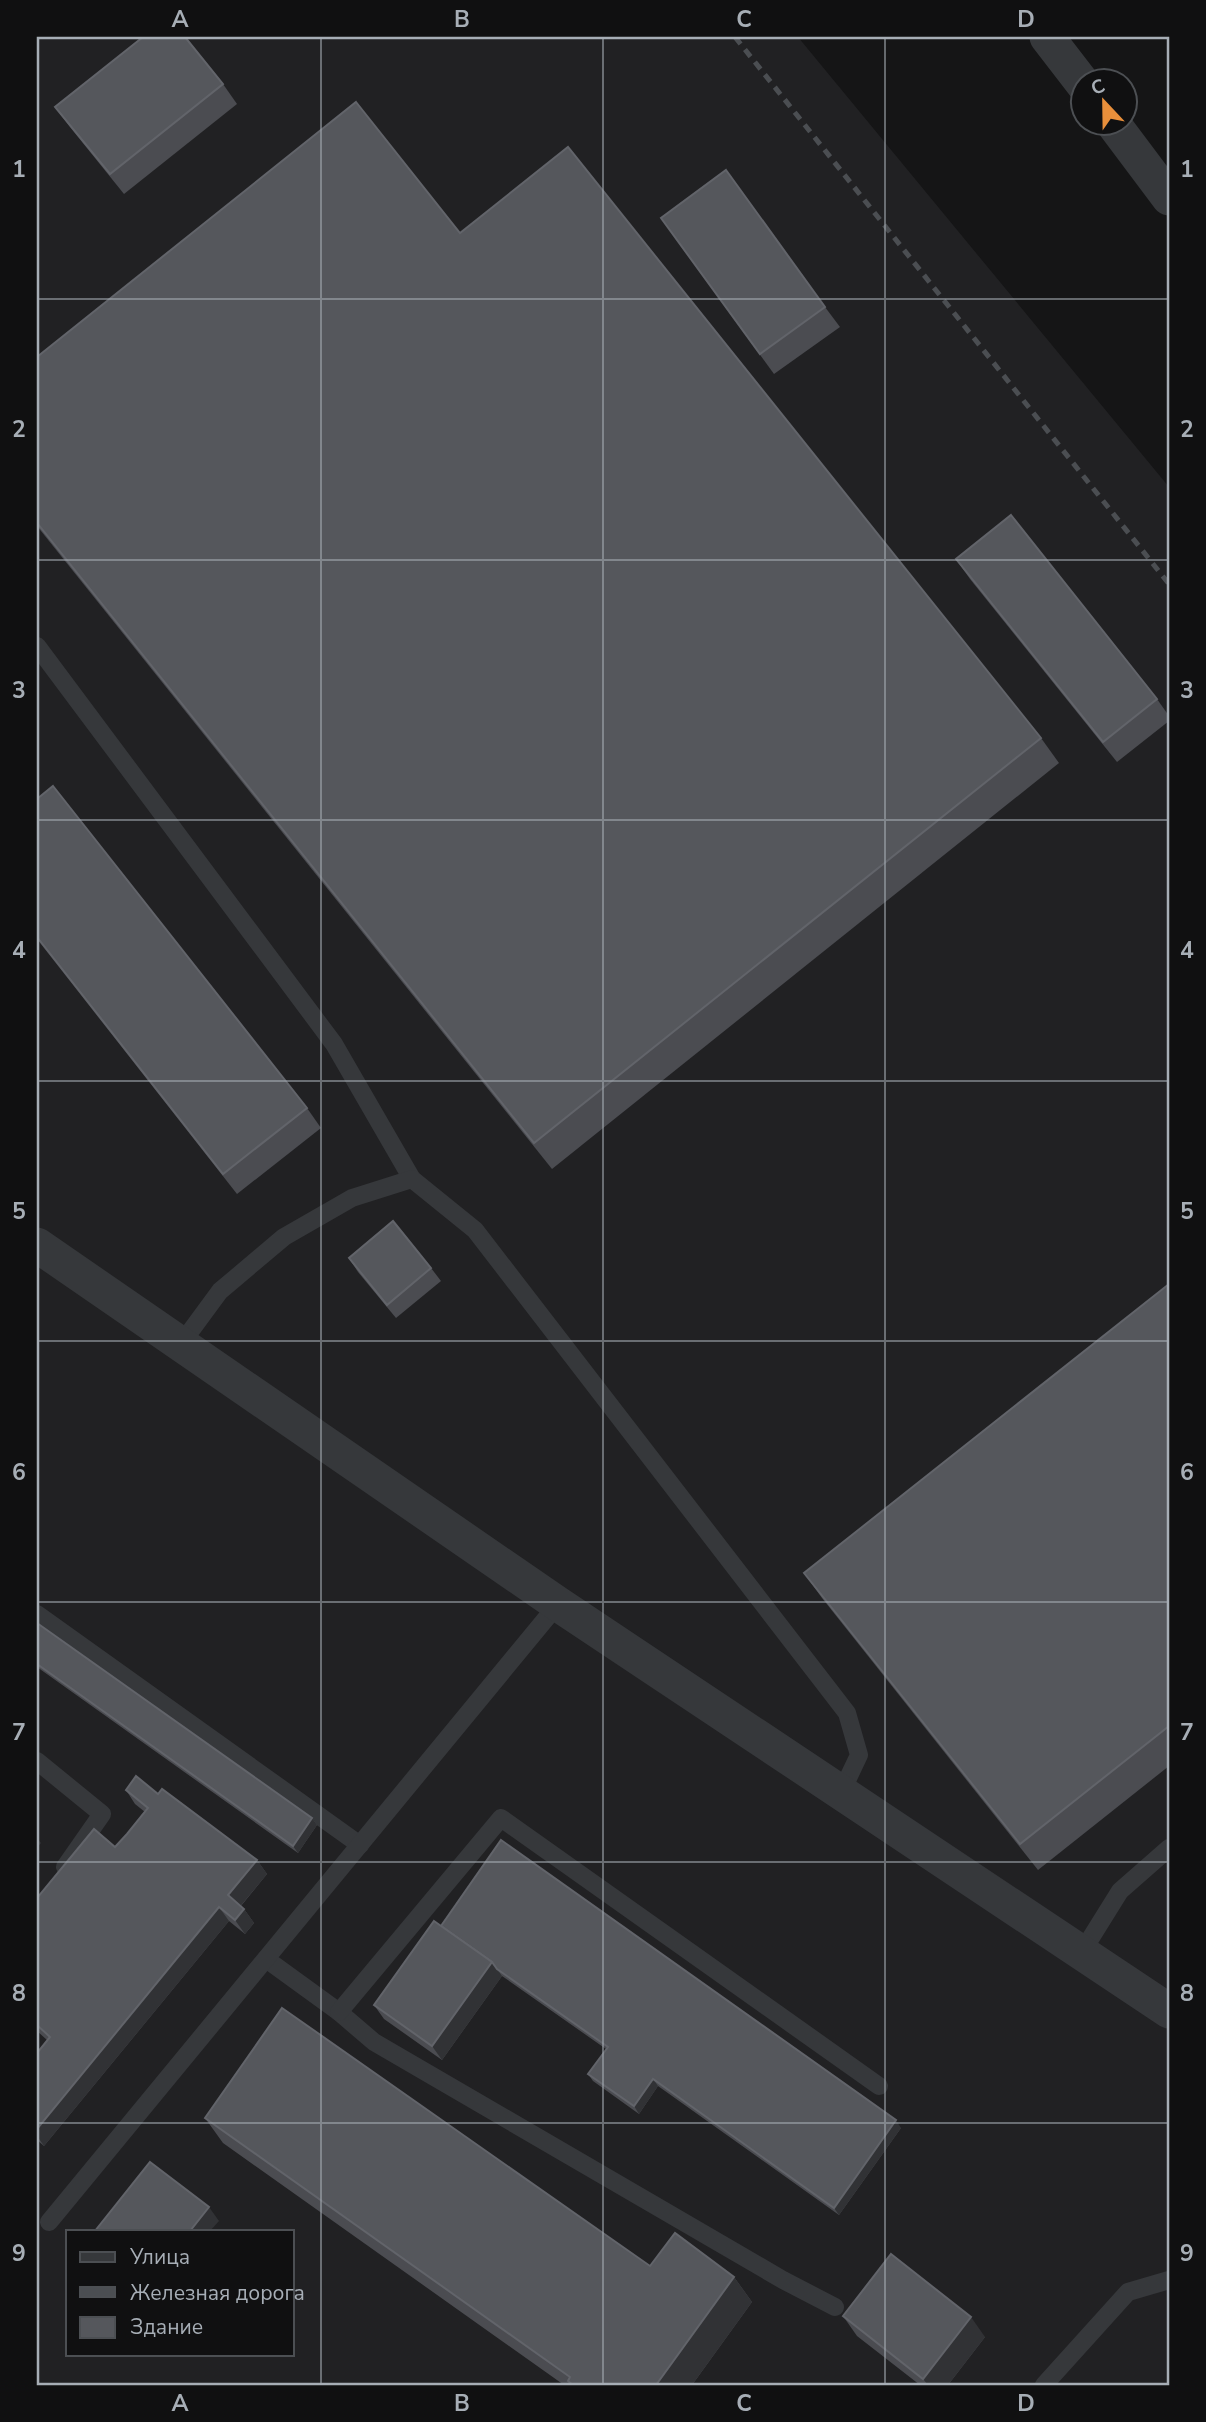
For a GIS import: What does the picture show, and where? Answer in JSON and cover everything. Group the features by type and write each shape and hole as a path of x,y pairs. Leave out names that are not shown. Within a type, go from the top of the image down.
{"street":[{"path":"1047,37 1070,68"},
{"path":"1122,136 1169,198"},
{"path":"40,1254 181,1344 558,1604 1169,2011"}],"lane":[{"path":"37,646 334,1045 412,1179 475,1230 847,1713 859,1755 841,1793"},
{"path":"181,1344 220,1291 284,1237 352,1198 412,1179"},
{"path":"49,2222 558,1604"},
{"path":"37,1614 360,1845"},
{"path":"37,1761 102,1814 65,1867"},
{"path":"339,2012 501,1818 879,2086"},
{"path":"1082,1952 1119,1891 1169,1848"},
{"path":"266,1959 339,2012 374,2042 783,2280 835,2307"},
{"path":"1044,2385 1128,2292 1169,2280"}],"shaded area":[{"path":"37,37 798,37 1169,487 1169,2385 37,2385"}],"building":[{"path":"143,37 185,37 223,84 110,174 55,107"},
{"path":"356,102 460,233 568,147 1041,738 534,1143 37,523 37,357"},
{"path":"726,170 825,307 760,354 661,218"},
{"path":"1011,515 1157,699 1103,742 956,559"},
{"path":"53,786 307,1108 223,1174 37,937 37,799"},
{"path":"393,1221 431,1268 387,1305 349,1258"},
{"path":"1169,1284 1169,1726 1020,1844 804,1573"},
{"path":"37,1623 312,1818 293,1846 37,1664"},
{"path":"136,1776 158,1794 162,1789 257,1860 228,1895 244,1909 235,1920 219,1907 37,2129 37,2053 50,2037 37,2025 37,1898 94,1829 115,1847 127,1834 148,1808 126,1790"},
{"path":"501,1840 896,2120 834,2208 653,2079 634,2106 588,2074 608,2047 441,1926"},
{"path":"434,1921 492,1962 432,2046 374,2005"},
{"path":"282,2008 650,2266 675,2233 734,2277 656,2385 573,2385 568,2381 570,2377 205,2118"},
{"path":"150,2162 209,2207 191,2230 96,2230"},
{"path":"891,2254 971,2317 923,2379 843,2316"}],"railway":[{"path":"735,37 1169,584"}]}
